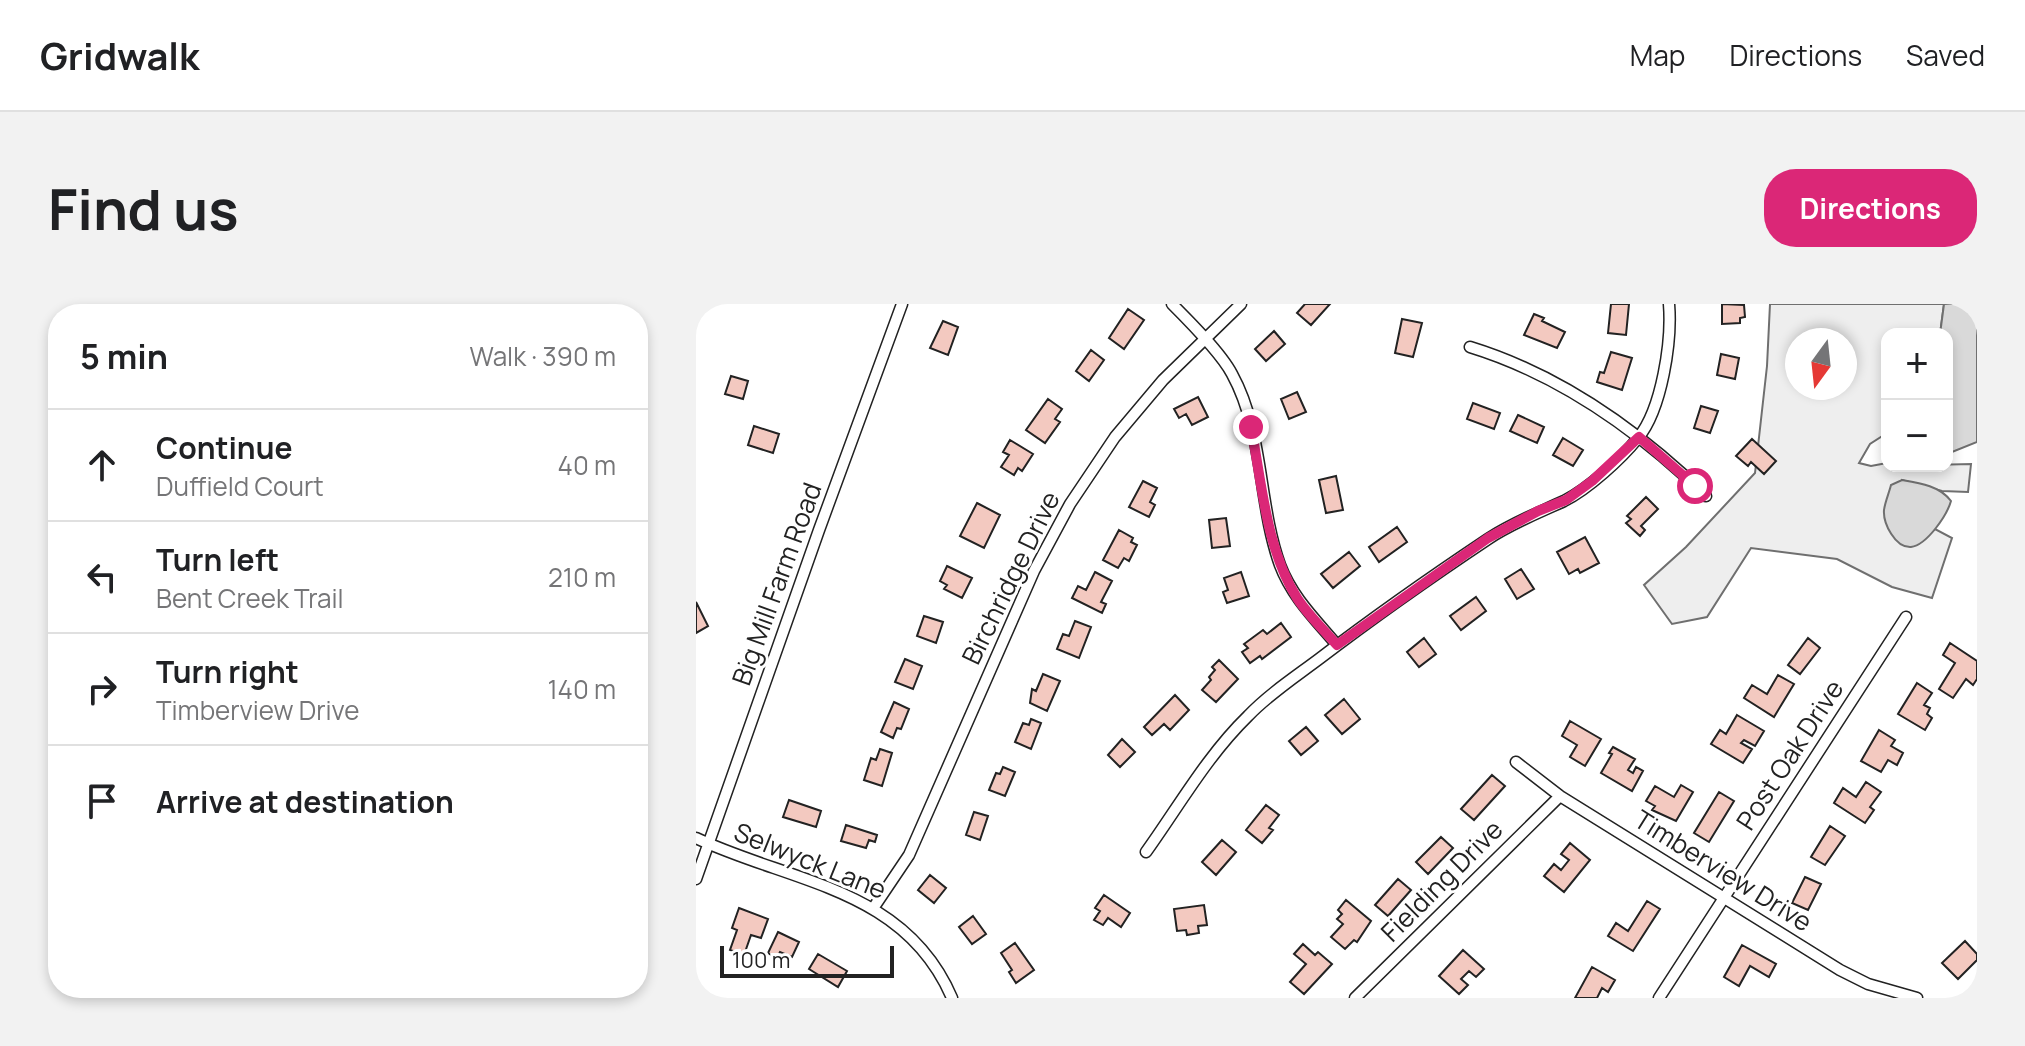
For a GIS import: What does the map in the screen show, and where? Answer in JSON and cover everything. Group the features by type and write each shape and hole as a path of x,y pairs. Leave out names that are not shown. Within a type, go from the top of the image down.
{"street":[{"name":"Big Mill Farm Road","path":"696,879 902,304"},
{"path":"1172,304 1231,372 1243,399 1281,568 1298,600 1337,645"},
{"name":"Birchridge Drive","path":"874,907 909,855 1034,571 1070,504 1115,437 1163,380 1241,304"},
{"path":"1146,852 1181,804 1204,765 1249,714 1337,645 1488,538 1575,494 1639,437 1661,386 1667,355 1669,304"},
{"path":"1470,347 1555,380 1639,437 1706,496"},
{"name":"Post Oak Drive","path":"1659,998 1906,617"},
{"name":"Timberview Drive","path":"1516,762 1560,796 1840,970 1868,984 1917,998"},
{"name":"Fielding Drive","path":"1355,998 1560,796"},
{"name":"Selwyck Lane","path":"696,838 874,907 901,926 918,945 935,966 952,998"}],"shaded area":[{"path":"1770,304 1944,304 1941,328 1881,328 1881,437 1870,444 1859,463 1881,464 1881,472 1953,472 1953,464 1971,464 1968,492 1942,491 1902,480 1894,536 1906,544 1916,545 1935,529 1952,538 1932,598 1892,587 1837,559 1751,548 1707,617 1672,624 1644,585 1686,547 1755,473 1767,366"},
{"path":"1944,304 1977,304 1977,442 1953,452 1953,328 1941,328"},
{"path":"1902,480 1935,489 1951,501 1930,535 1911,547 1895,539 1884,515 1891,485"}],"building":[{"path":"1305,304 1330,304 1311,325 1297,313"},
{"path":"1611,304 1629,304 1626,335 1608,333"},
{"path":"1722,304 1744,305 1745,317 1740,318 1740,323 1722,324"},
{"path":"1128,309 1144,320 1124,349 1109,338"},
{"path":"1534,314 1565,332 1557,348 1524,335"},
{"path":"1402,319 1422,323 1413,357 1395,353"},
{"path":"943,321 958,327 948,355 930,348"},
{"path":"1274,331 1285,344 1266,361 1255,349"},
{"path":"1091,350 1104,360 1089,381 1076,371"},
{"path":"1611,352 1632,358 1622,390 1597,382 1600,372 1604,373"},
{"path":"1721,354 1739,358 1735,379 1717,375"},
{"path":"731,376 748,381 743,399 725,394"},
{"path":"1297,392 1306,412 1289,419 1281,399"},
{"path":"1198,397 1208,417 1192,425 1186,414 1179,418 1174,409"},
{"path":"1048,399 1062,409 1055,419 1060,422 1045,443 1026,430"},
{"path":"1473,403 1500,413 1494,429 1467,419"},
{"path":"1701,406 1718,411 1710,433 1694,428"},
{"path":"1518,415 1544,427 1537,443 1510,431"},
{"path":"754,426 779,434 773,453 748,445"},
{"path":"1563,438 1583,450 1573,466 1553,455"},
{"path":"1752,439 1776,461 1764,474 1751,462 1748,466 1736,456"},
{"path":"1010,440 1033,454 1022,471 1018,468 1014,475 1001,467 1009,455 1003,452"},
{"path":"1336,476 1343,510 1326,513 1319,480"},
{"path":"1143,481 1157,488 1150,502 1155,505 1149,517 1129,507"},
{"path":"1646,497 1658,509 1641,526 1645,530 1640,536 1626,523 1631,519 1627,516"},
{"path":"977,503 1000,515 984,548 960,536"},
{"path":"1226,518 1230,546 1212,548 1209,520"},
{"path":"1397,527 1407,542 1379,562 1369,547"},
{"path":"1119,530 1133,538 1131,542 1137,545 1129,561 1124,558 1118,568 1103,560"},
{"path":"1585,537 1599,563 1580,573 1578,569 1569,574 1557,552"},
{"path":"1349,552 1360,566 1333,588 1321,574"},
{"path":"947,566 972,578 962,598 944,589 947,585 940,581"},
{"path":"1521,569 1534,589 1517,599 1505,579"},
{"path":"1095,572 1112,581 1101,602 1106,604 1102,613 1072,598 1078,586 1086,590"},
{"path":"1241,572 1249,596 1227,603 1223,592 1228,590 1224,578"},
{"path":"1476,597 1486,611 1461,630 1450,616"},
{"path":"696,602 708,626 696,633"},
{"path":"924,616 943,622 936,643 917,636"},
{"path":"1075,621 1091,627 1079,658 1057,649 1063,634 1069,636"},
{"path":"1281,623 1291,637 1262,659 1260,656 1250,663 1242,652 1248,648 1244,644 1263,630 1267,634"},
{"path":"1424,638 1436,654 1419,667 1407,652"},
{"path":"1808,638 1820,648 1800,674 1788,665"},
{"path":"1950,643 1977,661 1977,679 1973,685 1966,679 1953,698 1939,689 1955,663 1943,655"},
{"path":"905,659 922,666 913,689 895,682"},
{"path":"1219,660 1238,679 1216,702 1202,690 1211,680 1209,677 1215,670 1212,667"},
{"path":"1043,674 1060,681 1047,711 1030,703 1032,689 1036,691"},
{"path":"1778,675 1794,684 1774,717 1744,698 1752,685 1767,694"},
{"path":"1917,683 1932,693 1924,705 1930,708 1927,714 1932,718 1925,730 1898,714"},
{"path":"1175,695 1189,710 1170,730 1164,724 1152,735 1144,727"},
{"path":"1344,699 1360,719 1342,734 1325,715"},
{"path":"894,702 909,709 901,729 897,728 893,738 881,732"},
{"path":"1737,715 1764,731 1755,746 1744,740 1741,743 1752,749 1743,763 1711,744 1720,730 1726,734"},
{"path":"1031,719 1041,723 1031,749 1015,742 1023,723 1029,725"},
{"path":"1570,721 1601,739 1585,766 1570,757 1577,745 1562,736"},
{"path":"1306,727 1318,741 1301,755 1289,741"},
{"path":"1879,730 1895,740 1891,746 1903,753 1897,765 1888,760 1881,772 1861,761"},
{"path":"1122,739 1135,752 1120,767 1108,755"},
{"path":"1613,747 1635,759 1628,770 1633,773 1636,767 1643,771 1632,791 1601,773"},
{"path":"880,749 892,753 882,786 864,780 871,758 876,760"},
{"path":"1003,767 1015,772 1005,796 989,790 996,773 1000,774"},
{"path":"1492,775 1505,786 1474,820 1461,809"},
{"path":"1866,782 1881,792 1870,807 1874,810 1865,823 1834,803 1843,788 1856,797"},
{"path":"1681,785 1693,792 1676,821 1652,810 1655,806 1646,801 1655,786 1674,797"},
{"path":"1719,792 1734,801 1709,842 1694,833"},
{"path":"789,800 821,811 816,827 783,817"},
{"path":"1266,805 1279,815 1269,828 1273,830 1262,843 1246,830"},
{"path":"974,812 988,816 980,840 966,835"},
{"path":"846,825 877,835 875,842 869,840 866,848 841,841"},
{"path":"1830,826 1845,836 1825,865 1811,857"},
{"path":"1441,837 1453,848 1428,874 1416,862"},
{"path":"1222,840 1236,852 1216,875 1202,862"},
{"path":"1570,843 1590,860 1564,892 1544,876 1554,864 1561,870 1569,860 1561,854"},
{"path":"930,875 946,888 934,903 918,890"},
{"path":"1805,877 1821,884 1808,910 1792,903"},
{"path":"1398,879 1411,890 1388,916 1375,905"},
{"path":"1104,895 1130,913 1121,927 1108,918 1103,925 1094,920 1100,911 1095,908"},
{"path":"1346,900 1371,921 1357,942 1354,940 1345,949 1331,937 1343,924 1337,919 1342,914 1338,910"},
{"path":"1647,901 1660,909 1633,951 1608,936 1616,923 1628,931"},
{"path":"1204,905 1207,925 1198,926 1199,933 1187,935 1186,930 1177,931 1174,909"},
{"path":"739,908 768,919 761,938 751,935 744,955 730,950 737,930 732,928"},
{"path":"973,916 986,934 972,944 959,927"},
{"path":"778,932 799,942 792,957 780,952 777,958 768,953"},
{"path":"1965,941 1977,954 1977,960 1958,979 1942,963"},
{"path":"1015,943 1034,970 1016,983 1001,953"},
{"path":"1303,944 1332,964 1304,994 1290,982 1306,964 1294,954"},
{"path":"1742,945 1776,964 1769,977 1750,966 1739,986 1724,977"},
{"path":"1463,950 1484,969 1476,977 1469,971 1461,979 1468,985 1459,994 1439,976"},
{"path":"818,954 847,971 838,987 809,969"},
{"path":"1592,967 1615,980 1608,992 1602,988 1597,998 1575,998"}],"route":[{"path":"1251,427 1281,568 1298,600 1337,645 1488,538 1566,500 1592,481 1639,437 1695,486"}]}
